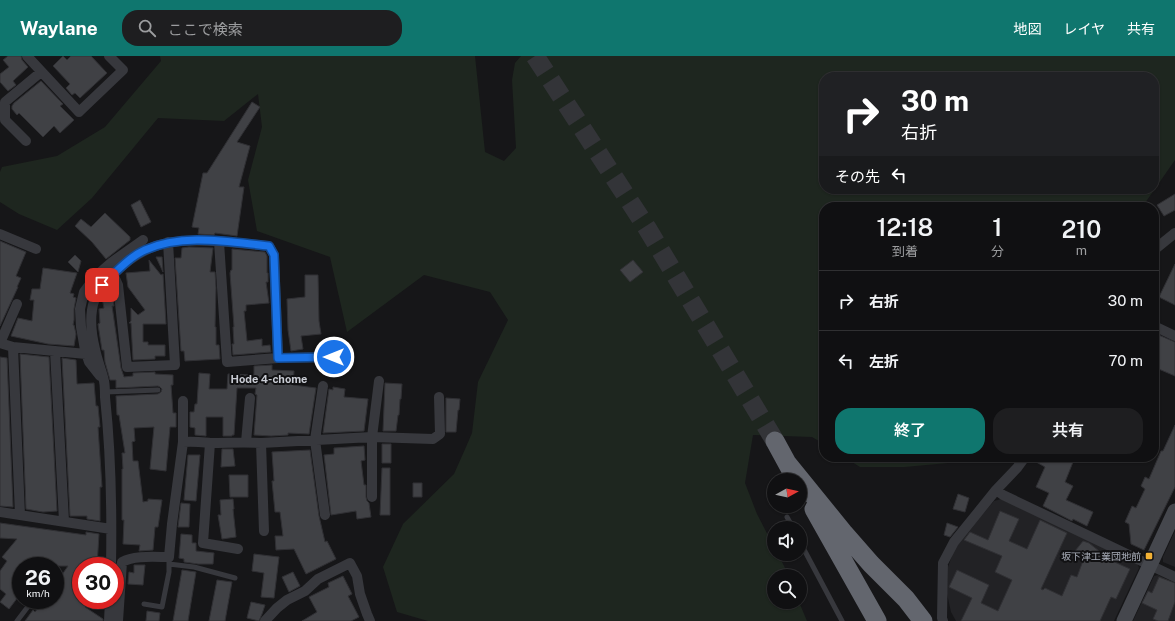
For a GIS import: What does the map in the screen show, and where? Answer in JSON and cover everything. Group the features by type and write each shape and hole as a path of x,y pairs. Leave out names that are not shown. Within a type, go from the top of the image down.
{"highway":[{"path":"775,441 793,473"},
{"path":"788,463 871,564 906,599 923,621"},
{"path":"807,497 877,621"},
{"path":"853,579 871,621"}],"main road":[{"path":"1124,621 1175,511"}],"street":[{"path":"27,56 79,112 123,70 109,56"},
{"path":"26,141 6,120 5,102 41,72"},
{"path":"1159,246 1175,233"},
{"path":"0,234 36,249"},
{"path":"104,381 89,362 86,354 81,327 80,309 84,292 96,276 112,262 143,240"},
{"path":"110,557 110,455 105,392 104,381 95,349 92,330 92,310 96,296 102,285 113,274 144,250 168,242 196,240 269,246 274,255 278,358"},
{"path":"113,274 118,285 127,367 175,365 168,242"},
{"path":"219,242 227,362 278,358 334,357"},
{"path":"17,304 0,343 13,347 86,354"},
{"path":"1159,328 1175,336"},
{"path":"13,347 20,515"},
{"path":"55,351 64,521"},
{"path":"372,497 372,437 378,380"},
{"path":"323,386 315,440 325,515"},
{"path":"183,442 261,443 372,437 433,439 440,434 439,397"},
{"path":"246,442 250,398"},
{"path":"118,621 122,562 127,559 150,557 169,561 172,524 183,442 183,401"},
{"path":"210,443 203,544 238,549"},
{"path":"261,443 264,531"},
{"path":"943,621 943,563 954,542 996,490 1021,462"},
{"path":"996,490 1003,495 1175,577"},
{"path":"0,512 111,529"},
{"path":"265,621 287,600 305,591 318,579 350,563 357,576 360,594 370,621"},
{"path":"109,621 110,609"}],"lane":[{"path":"105,392 158,390"},
{"path":"787,517 789,521"},
{"path":"807,555 842,621"},
{"path":"144,604 162,607 169,572 169,561 235,578"},
{"path":"17,621 26,609"}],"shaded area":[{"path":"160,56 475,56 485,152 504,161 516,148 512,80 515,63 521,56 1175,56 1175,160 1159,183 1159,72 819,72 819,194 1151,194 1146,202 819,202 819,441 812,437 753,435 745,483 757,514 767,533 767,561 782,561 786,569 767,569 767,609 802,609 807,621 428,621 397,612 383,567 403,524 454,474 472,433 478,382 508,320 490,292 424,275 347,332 330,257 257,231 248,180 262,127 258,94 224,121 158,118 92,198 57,230 19,214 0,202 0,172 2,167 57,156 105,127 161,61"},
{"path":"852,462 959,462 904,467 860,467"},
{"path":"1001,499 1137,563 1139,568 1114,621 956,621 951,612 947,594 948,567 953,553 959,541 994,501"},
{"path":"1175,531 1175,567 1163,562 1163,557"},
{"path":"1158,575 1175,583 1175,621 1133,621 1154,576"}],"building":[{"path":"8,56 21,56 22,60 28,67 13,81 16,85 8,91 0,82 0,74 9,67 3,60"},
{"path":"63,56 67,60 71,56 91,56 107,73 80,98 75,93 72,95 66,88 70,84 53,66"},
{"path":"41,81 63,104 60,106 74,120 60,133 54,126 43,137 19,113 17,115 12,109 14,103"},
{"path":"252,102 260,107 237,142 250,146 239,187 244,187 237,236 215,233 214,235 198,234 199,228 192,227 203,173 207,173"},
{"path":"1175,194 1175,210 1164,216 1159,208 1159,204"},
{"path":"140,200 151,222 141,227 131,205"},
{"path":"105,213 130,237 130,240 106,259 92,242 75,226 81,219 91,227"},
{"path":"0,241 26,252 16,276 21,278 18,287 0,326"},
{"path":"182,248 213,248 210,272 215,272 216,345 219,345 220,359 185,361 184,351 181,351 175,258 181,258"},
{"path":"232,249 265,252 267,256 268,282 266,282 269,303 246,305 246,311 244,311 247,341 262,339 262,346 270,345 271,352 233,355 232,344 234,344 234,327 230,273 232,270"},
{"path":"75,255 81,261 78,272 68,262"},
{"path":"156,257 162,257 163,272"},
{"path":"149,260 161,275 163,274 166,324 143,324 143,342 148,342 148,345 165,345 165,356 155,356 155,359 133,360 131,323 129,323 131,321 131,308 138,315 145,310 128,287 126,273 150,271"},
{"path":"633,260 643,272 630,282 620,270"},
{"path":"1175,264 1175,305 1159,297"},
{"path":"43,268 77,273 70,293 74,294 73,297 76,298 73,325 76,334 74,346 48,344 11,336 18,318 32,321 34,300 30,300 32,289 40,289"},
{"path":"305,275 318,275 319,321 321,334 301,336 303,349 291,351 288,330 287,299 305,297"},
{"path":"110,287 112,290 114,306 112,306 121,368 124,377 133,376 133,373 155,372 155,374 173,375 173,385 171,385 173,413 176,413 176,427 170,427 166,471 150,469 154,427 134,428 135,441 132,442 133,461 138,461 143,502 148,501 148,499 162,500 158,527 155,527 153,550 139,551 140,545 123,544 124,520 122,520 122,453 125,453 119,415 117,415 116,396 158,394 162,389 158,386 116,388 116,380 110,380 105,362 104,350 102,350 98,324 100,323 99,309 104,308 102,298 105,297 105,293"},
{"path":"1159,335 1175,342 1175,376 1159,369"},
{"path":"20,354 49,357 57,511 43,512 26,509"},
{"path":"0,357 7,358 13,507 0,506"},
{"path":"62,358 76,360 77,384 94,383 100,427 98,427 102,487 100,487 100,521 87,519 87,516 70,516"},
{"path":"272,365 272,370 294,371 293,385 316,388 309,434 288,433 288,435 271,436 254,435 257,395 255,394 256,388 237,388 234,435 223,436 223,417 206,417 206,436 195,435 195,428 190,427 190,412 194,412 195,404 197,404 199,373 210,374 209,389 227,389 228,374 254,375 254,366"},
{"path":"385,383 402,384 396,431 383,431"},
{"path":"333,387 345,389 344,397 368,399 364,431 323,433 329,389 333,390"},
{"path":"446,398 460,399 456,432 446,432"},
{"path":"1175,425 1175,487 1144,550 1131,544 1129,524 1125,522 1132,506 1136,508 1145,489 1141,486 1145,477 1149,479 1156,462 1159,462 1161,451 1163,451"},
{"path":"382,444 391,444 391,463 382,463"},
{"path":"364,446 365,460 361,461 364,485 366,485 366,497 369,503 371,517 357,519 356,511 331,515 324,455 334,454 334,448"},
{"path":"222,449 233,449 235,466 221,467"},
{"path":"310,450 319,516 325,542 327,541 336,559 306,574 294,549 276,550 275,536 283,536 280,512 275,512 272,481 274,481 272,452"},
{"path":"188,455 200,455 196,501 184,500"},
{"path":"1036,462 1073,462 1065,482 1073,486 1066,500 1093,512 1087,526 1073,519 1072,521 1043,506 1049,493 1036,487 1045,467"},
{"path":"382,468 390,468 390,515 380,515"},
{"path":"229,475 248,475 248,497 230,497"},
{"path":"413,483 422,483 422,497 413,497"},
{"path":"958,494 969,498 965,512 953,509"},
{"path":"233,499 236,537 222,539 218,515 221,515 220,500"},
{"path":"181,503 190,504 189,527 178,527"},
{"path":"1000,511 1019,519 1009,541 1027,549 1040,520 1067,533 1041,589 1043,590 1045,588 1062,596 1071,575 1077,577 1084,558 1075,551 1083,541 1089,543 1099,551 1097,554 1130,569 1116,599 1111,597 1100,621 961,621 972,598 949,587 957,570 989,585 981,603 998,611 1012,580 995,572 1002,556 964,540 970,532 988,540"},
{"path":"0,523 86,535 86,532 99,534 98,557 72,557 72,609 88,609 103,619 103,621 25,621 33,610 35,612 37,609 64,609 64,572 68,566 64,566 64,557 12,557 12,605 9,609 0,602 6,594 0,589 0,571 7,561 2,557 17,539 0,538"},
{"path":"947,523 958,527 950,537 944,535"},
{"path":"181,534 192,535 192,543 196,543 196,551 214,553 213,564 184,562 184,559 179,558"},
{"path":"254,554 279,557 274,598 261,597 264,573 252,571"},
{"path":"134,565 145,565 143,585 128,584 129,572 134,573"},
{"path":"182,570 196,572 188,621 173,621"},
{"path":"293,572 300,586 289,592 282,577"},
{"path":"343,576 352,594 348,596 359,617 351,621 302,621 317,612 309,597 329,587 328,583"},
{"path":"1159,577 1175,583 1175,602 1168,621 1158,621 1153,619 1157,610 1142,603 1148,591 1152,593"},
{"path":"217,580 232,582 225,621 209,621"},
{"path":"251,602 265,605 259,621 247,618"},
{"path":"147,611 160,613 159,621 146,621"}],"tunnel":[{"path":"535,56 647,228 775,441"}],"place":[{"name":"坂下津工業団地前","path":"1149,556"}],"district":[{"name":"Hode 4-chome","path":"269,379"}],"route":[{"path":"102,285 113,274 144,250 168,242 196,240 269,246 274,255 278,358 334,357"}]}
